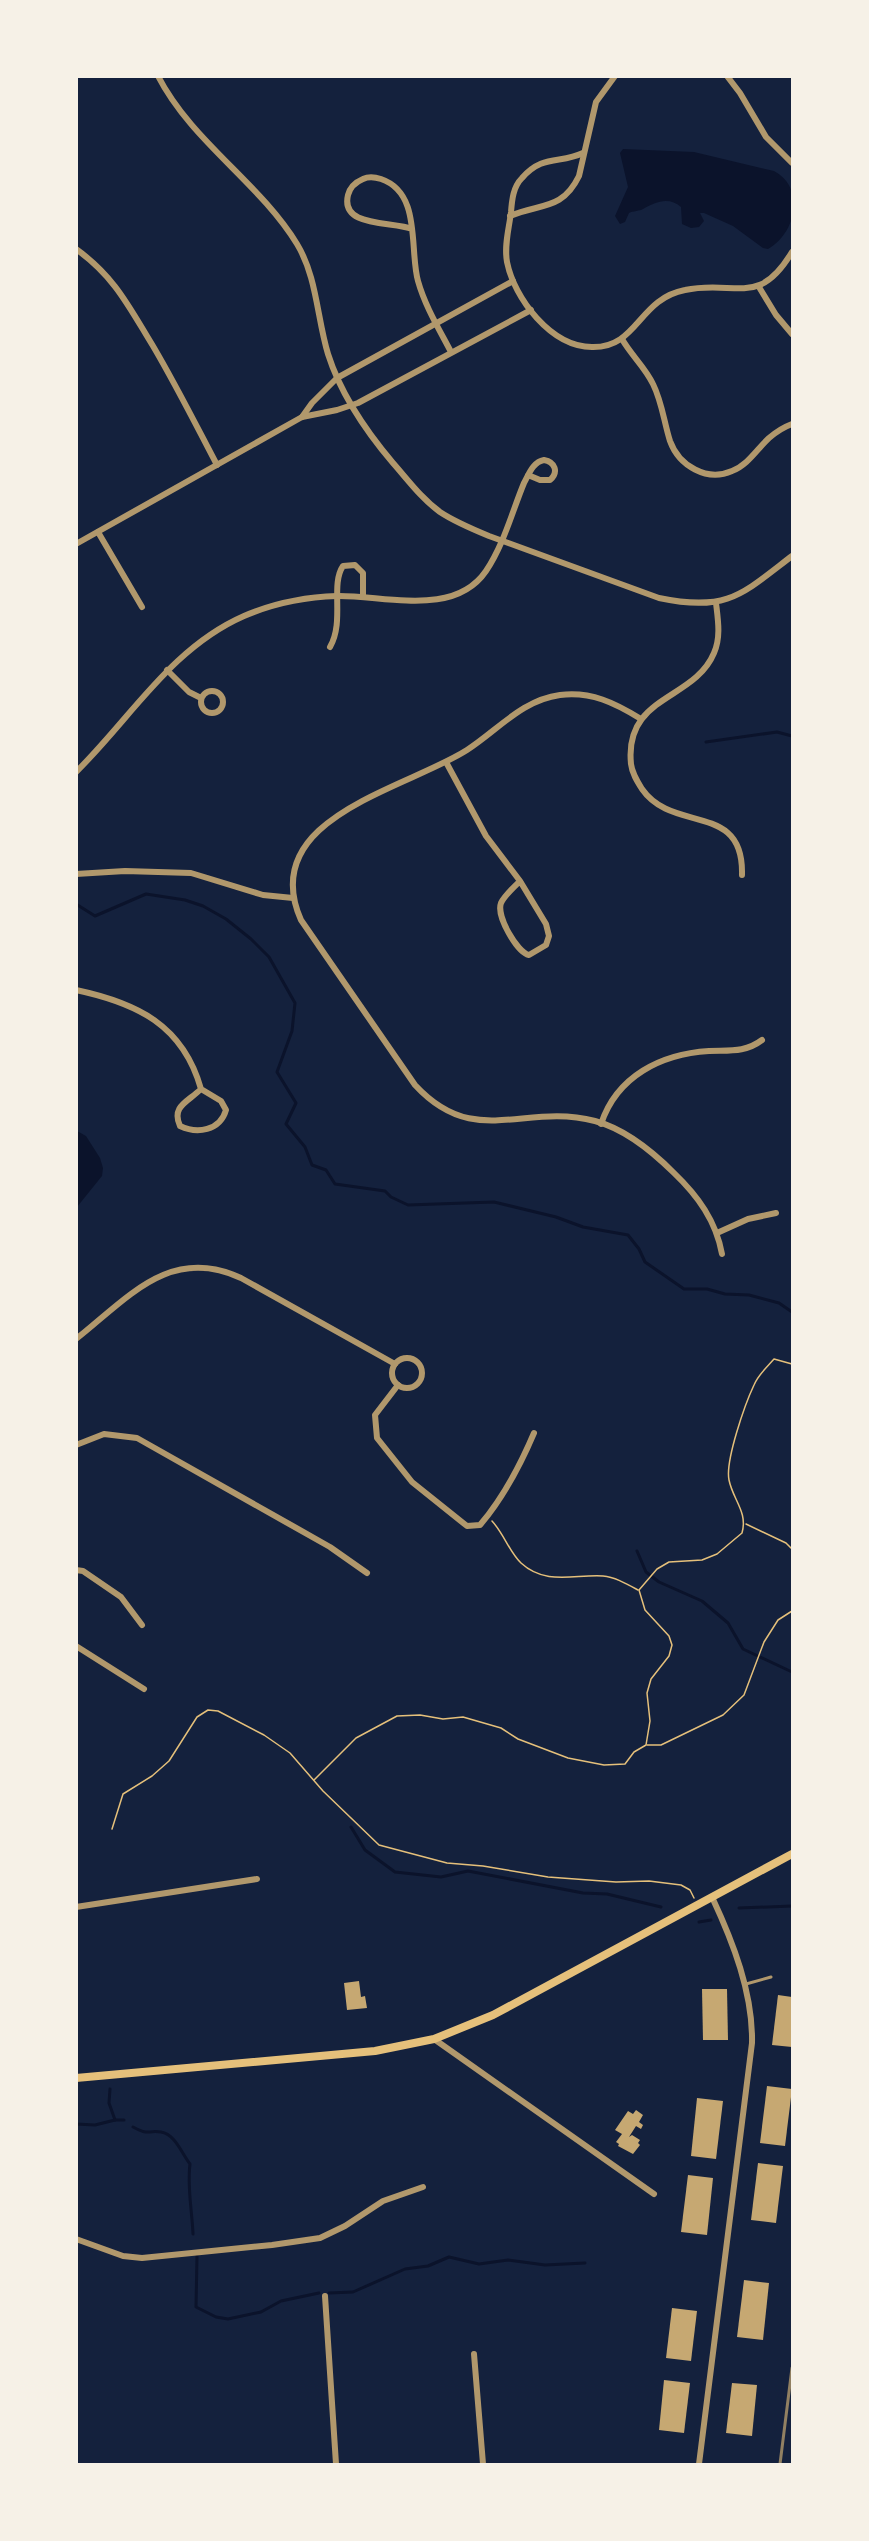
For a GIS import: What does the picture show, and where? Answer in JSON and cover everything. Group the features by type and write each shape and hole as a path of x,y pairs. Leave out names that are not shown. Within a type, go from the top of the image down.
{"main road":[{"path":"76,2078 375,2052 434,2039 493,2015 792,1854"}],"street":[{"path":"158,76 176,107 256,191 298,246 309,270 328,355 337,378 351,406 376,444 424,499 461,525 658,598 682,603 716,603 750,590 792,556"},
{"path":"510,216 522,211 545,208 568,194 579,177 596,102 615,76"},
{"path":"727,76 766,137 792,163"},
{"path":"583,153 545,161 526,173 515,189 506,249 513,281 531,310 550,329 572,344 594,348 622,339 628,335 645,312 662,297 671,294 694,288 759,287 777,273 792,252"},
{"path":"412,229 402,225 367,222 358,218 350,210 347,202 349,192 356,183 366,177 388,182 396,189 409,211 412,229 415,267 418,282 451,352"},
{"path":"76,249 94,262 122,292 218,465"},
{"path":"302,417 312,403 337,378 513,281"},
{"path":"759,287 776,315 792,334"},
{"path":"76,544 302,417 351,406 378,394 531,310"},
{"path":"622,339 648,372 655,386 670,442 678,455 692,469 707,475 723,475 735,470 769,437 792,423"},
{"path":"76,772 107,742 167,670 187,650 210,634 244,616 288,602 339,596 422,601 457,594 471,586 486,572 528,475"},
{"path":"98,532 142,607"},
{"path":"330,647 338,628 338,577 341,569 351,563 359,567 363,573 363,597"},
{"path":"716,603 718,634 714,653 708,664 692,680 652,707 641,719 632,743 631,756 634,774 640,785 662,809 718,825 726,830 737,844 742,856 742,875"},
{"path":"167,670 189,692 201,698"},
{"path":"641,719 609,701 590,695 549,697 527,706 467,750 347,808 312,835 297,858 293,879 294,898 301,920 415,1085 438,1106 464,1119 478,1122 566,1117 601,1124 640,1144 665,1164 698,1199 712,1220 722,1254"},
{"path":"446,762 486,836 520,881 546,924 549,936 546,945 529,955 519,948 500,910 501,902 520,881"},
{"path":"76,874 124,871 190,873 263,894 294,898"},
{"path":"76,990 104,995 138,1008 162,1026 184,1048 194,1065 201,1089 221,1101 226,1110 223,1120 214,1126 191,1131 180,1126 176,1116 178,1108 201,1089"},
{"path":"601,1124 615,1095 646,1067 686,1052 741,1051 762,1040"},
{"path":"717,1233 748,1219 776,1213"},
{"path":"76,1339 156,1277 173,1270 201,1266 227,1271 241,1278 395,1364"},
{"path":"404,1359 414,1360 422,1373 415,1386 405,1388 398,1385 392,1378 395,1364 404,1359"},
{"path":"398,1385 375,1415 377,1438 412,1482 467,1526 480,1525 488,1516 520,1465 534,1434"},
{"path":"76,1445 105,1434 137,1438 330,1547 367,1573"},
{"path":"76,1570 83,1571 121,1597 142,1625"},
{"path":"76,1646 144,1689"},
{"path":"76,1907 257,1880"},
{"path":"699,2464 752,2043 752,2017 745,1985 723,1921 712,1897"},
{"path":"434,2039 654,2194"},
{"path":"76,2239 103,2251 142,2258 272,2245 331,2234 383,2201 423,2187"},
{"path":"325,2296 336,2464"},
{"path":"474,2354 483,2464"}],"lane":[{"path":"745,1985 771,1977"}],"path":[{"path":"639,1590 653,1574 669,1562 702,1560 717,1554 742,1533 745,1524 744,1516 728,1477 738,1428 754,1384 760,1375 774,1359 792,1364"},
{"path":"488,1516 503,1533 520,1563 531,1571 540,1575 571,1579 602,1576 639,1590 645,1610 669,1636 672,1645 669,1656 651,1679 647,1693 650,1721 646,1745"},
{"path":"745,1524 786,1543 792,1549"},
{"path":"314,1780 356,1738 397,1716 420,1715 443,1719 463,1717 501,1728 518,1739 567,1758 604,1765 626,1764 634,1752 646,1745 661,1745 723,1715 744,1695 764,1642 778,1620 792,1611"},
{"path":"112,1829 123,1794 147,1780 165,1765 177,1751 197,1717 208,1710 226,1714 272,1741 298,1760 314,1780 372,1840 387,1848 447,1863 483,1866 548,1877 616,1882 649,1881 681,1885 690,1890 698,1904"}],"water":[{"path":"623,149 694,152 774,171 784,179 794,199 791,222 778,242 768,249 763,248 733,226 704,213 700,213 704,221 699,227 691,228 682,224 681,207 667,201 657,202 642,210 629,213 625,222 620,224 615,216 628,187 620,153"},
{"path":"77,1131 86,1136 100,1158 103,1168 102,1176 77,1207"}],"building":[{"path":"359,1981 361,1997 365,1996 367,2008 347,2010 344,1983"},
{"path":"702,1989 727,1989 728,2040 703,2040"},
{"path":"778,1995 792,1997 792,2047 772,2045"},
{"path":"767,2086 792,2089 785,2146 760,2143"},
{"path":"697,2098 723,2101 716,2159 691,2156"},
{"path":"636,2110 643,2115 639,2122 643,2125 641,2129 636,2126 629,2137 632,2135 640,2140 638,2143 640,2145 633,2154 618,2146 616,2142 622,2134 615,2130 628,2111 633,2114"},
{"path":"758,2163 783,2166 776,2223 751,2220"},
{"path":"688,2175 713,2178 707,2235 681,2232"},
{"path":"744,2280 769,2283 763,2340 737,2337"},
{"path":"672,2308 697,2311 691,2361 666,2358"},
{"path":"664,2380 690,2383 684,2433 659,2430"},
{"path":"732,2383 757,2385 752,2436 726,2433"}],"waterway":[{"path":"706,742 777,732 792,736"},
{"path":"76,904 95,916 146,894 185,900 203,906 226,919 269,957 295,1003 292,1031 277,1072 296,1103 286,1124 305,1147 312,1165 326,1170 335,1184 385,1191 391,1197 408,1205 494,1202 556,1217 583,1227 628,1235 639,1249 645,1262 684,1289 707,1289 725,1294 749,1295 779,1303 792,1312"},
{"path":"637,1551 646,1572 659,1582 702,1601 728,1623 743,1649 792,1672"},
{"path":"351,1827 365,1850 395,1872 441,1877 468,1871 583,1893 607,1894 661,1907"},
{"path":"739,1908 792,1906"},
{"path":"699,1922 711,1920"},
{"path":"110,2089 109,2103 115,2120"},
{"path":"76,2124 95,2125 124,2120"},
{"path":"133,2127 145,2132 161,2132 170,2136 190,2164 189,2190 193,2234"},
{"path":"197,2256 196,2307 216,2317 228,2319 261,2312 281,2301 319,2293"},
{"path":"329,2293 353,2292 405,2269 428,2266 449,2257 479,2264 508,2260 545,2265 585,2263"}],"railway":[{"path":"780,2464 792,2368"}]}
